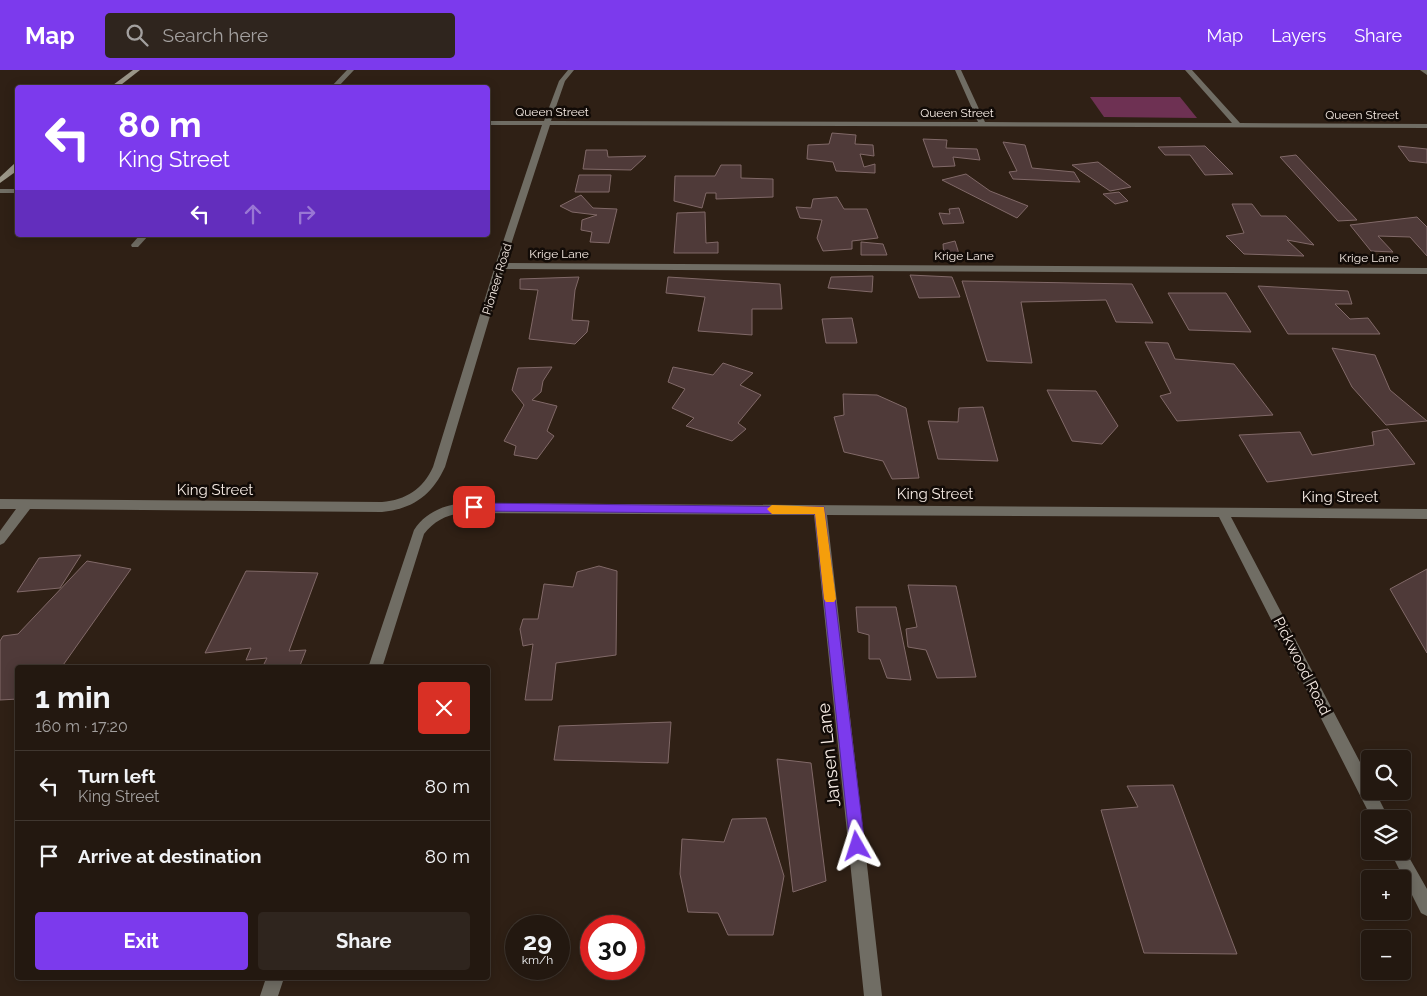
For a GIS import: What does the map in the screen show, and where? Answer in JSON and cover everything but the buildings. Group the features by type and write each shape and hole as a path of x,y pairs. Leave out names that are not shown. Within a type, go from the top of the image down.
{"main road":[{"path":"116,85 137,70"},
{"path":"0,180 15,168"}],"street":[{"path":"336,85 351,70"},
{"name":"Pioneer Road","path":"426,490 439,467 500,266 560,86 571,70"},
{"path":"958,70 983,125"},
{"path":"1188,70 1239,126"},
{"path":"1422,70 1427,73"},
{"name":"Queen Street","path":"490,123 1427,126"},
{"path":"0,191 15,192"},
{"path":"136,246 143,237"},
{"name":"Krige Lane","path":"500,266 1427,271"},
{"name":"King Street","path":"0,504 382,507 398,505 418,497 426,490"},
{"path":"0,540 26,505"},
{"name":"King Street","path":"376,665 418,533 426,523 443,512 461,508 1427,514"},
{"name":"Jansen Lane","path":"820,510 873,996"},
{"name":"Pickwood Road","path":"1222,514 1376,810"},
{"path":"1403,860 1427,907"},
{"path":"269,996 274,980"}],"shaded area":[{"path":"1090,97 1180,97 1197,118 1104,117"}],"slow traffic":[{"path":"772,509 820,510 830,599"}],"route":[{"path":"474,507 820,510 857,846"}]}
